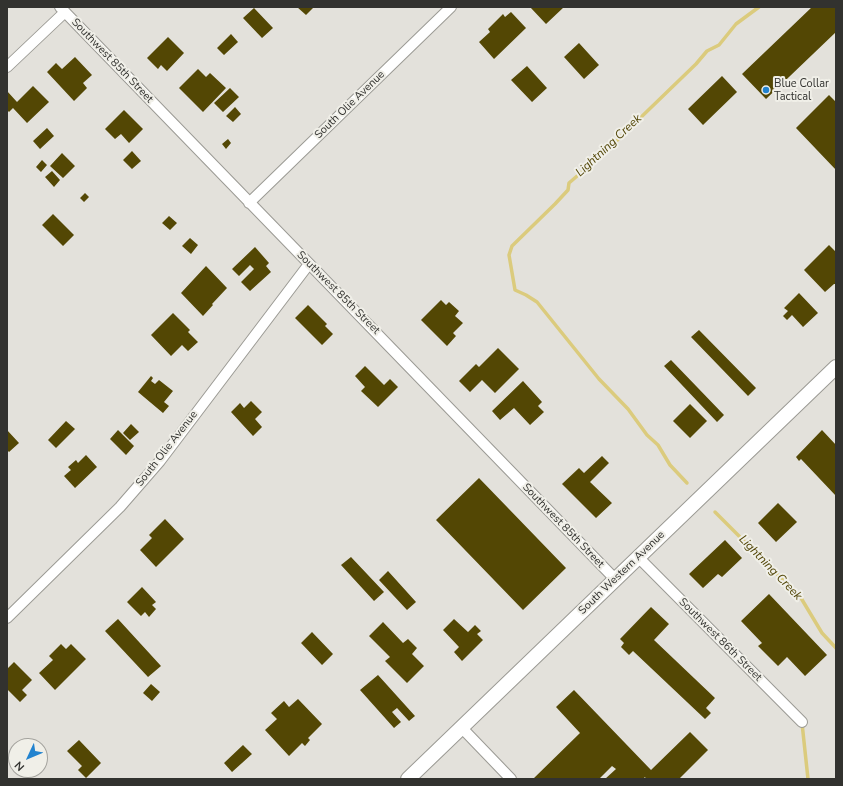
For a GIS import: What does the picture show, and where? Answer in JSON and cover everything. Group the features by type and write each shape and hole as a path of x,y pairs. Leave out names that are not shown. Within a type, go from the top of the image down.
{"main road":[{"name":"South Western Avenue","path":"408,779 836,367"}],"street":[{"name":"South Olie Avenue","path":"249,203 451,7"},
{"name":"Southwest 85th Street","path":"63,9 249,203 616,579"},
{"path":"7,68 63,9"},
{"name":"South Olie Avenue","path":"7,618 120,507 160,461 309,264"},
{"name":"Southwest 86th Street","path":"638,557 802,722"},
{"path":"461,727 511,779"}],"building":[{"path":"297,7 314,7 306,15"},
{"path":"530,7 564,7 546,24"},
{"path":"812,7 836,7 836,32 766,99 742,74"},
{"path":"254,8 273,28 262,38 243,18"},
{"path":"511,12 526,28 494,59 479,42 490,32 488,29 503,14 505,17"},
{"path":"231,34 238,42 224,55 217,48"},
{"path":"168,37 184,53 167,71 161,65 158,69 147,58"},
{"path":"579,43 599,65 584,79 564,57"},
{"path":"75,57 92,75 83,83 87,88 74,101 47,72 56,63 62,69"},
{"path":"527,66 547,88 532,102 511,80"},
{"path":"198,69 206,77 210,73 226,88 203,112 179,88"},
{"path":"722,76 737,92 703,125 688,109"},
{"path":"33,86 49,102 27,123 13,108 9,112 7,110 7,91 17,102"},
{"path":"230,88 239,97 223,112 214,103"},
{"path":"829,95 836,102 836,170 796,128"},
{"path":"235,107 241,114 233,122 226,116"},
{"path":"124,110 143,129 129,143 121,134 115,139 105,129"},
{"path":"47,128 54,136 40,149 33,141"},
{"path":"228,139 231,143 226,149 222,144"},
{"path":"132,151 141,161 132,169 123,160"},
{"path":"62,153 75,166 63,178 50,166"},
{"path":"42,160 47,165 41,172 36,167"},
{"path":"52,171 60,180 54,187 45,177"},
{"path":"85,193 89,197 84,202 80,198"},
{"path":"53,214 74,235 63,246 42,225"},
{"path":"169,216 177,223 170,230 162,223"},
{"path":"190,238 198,245 191,254 182,246"},
{"path":"829,245 836,252 836,284 825,292 804,270"},
{"path":"255,247 269,263 266,266 271,272 250,291 241,282 254,269 250,265 239,276 232,269"},
{"path":"206,266 227,288 203,316 181,293"},
{"path":"799,293 818,313 803,327 792,315 787,320 783,316 788,311 784,308"},
{"path":"441,300 446,305 449,302 459,311 455,316 463,323 453,333 456,336 447,346 421,320"},
{"path":"308,305 327,324 325,326 333,334 322,345 295,318"},
{"path":"173,313 190,330 188,332 198,342 188,351 182,345 171,356 151,335"},
{"path":"699,330 756,388 748,396 691,337"},
{"path":"498,348 519,369 495,393 482,380 470,392 459,381 476,364 479,367"},
{"path":"671,360 724,415 717,422 664,366"},
{"path":"365,366 384,385 390,379 398,387 378,407 361,391 365,387 355,376"},
{"path":"151,376 153,378 151,381 155,384 159,380 173,391 164,402 169,406 163,413 138,392"},
{"path":"523,381 542,402 538,406 544,412 530,425 514,408 500,420 492,411"},
{"path":"251,401 262,412 255,419 262,427 253,436 231,412 240,403 244,408"},
{"path":"690,404 707,421 690,438 673,421"},
{"path":"66,421 75,429 56,448 48,440"},
{"path":"131,424 139,432 130,440 123,433"},
{"path":"7,430 19,443 9,452 7,450"},
{"path":"118,430 134,446 126,455 110,439"},
{"path":"822,430 836,445 836,496 801,459 799,461 796,457"},
{"path":"86,455 97,467 75,488 64,476 71,470 68,467 76,460 78,463"},
{"path":"602,456 609,463 590,482 612,503 596,518 562,484 579,468 584,473"},
{"path":"479,478 566,568 523,610 436,520"},
{"path":"778,503 797,522 776,542 758,523"},
{"path":"165,519 184,539 156,567 140,550 152,538 149,535"},
{"path":"725,540 742,558 722,577 718,574 703,588 689,574"},
{"path":"351,557 384,592 374,601 341,565"},
{"path":"388,571 416,602 407,610 379,580"},
{"path":"142,587 156,602 152,605 156,609 149,617 145,612 141,616 127,602"},
{"path":"769,594 827,655 805,676 787,657 778,666 758,646 762,643 741,621"},
{"path":"651,607 669,624 654,640 715,698 706,708 711,713 705,719 633,651 629,655 621,647 624,643 620,639"},
{"path":"118,619 161,666 148,677 105,631"},
{"path":"454,619 468,632 475,625 481,631 477,634 483,640 462,661 454,652 459,647 443,630"},
{"path":"383,622 403,643 408,639 417,648 412,654 424,666 407,683 385,661 390,657 369,636"},
{"path":"312,632 333,654 322,665 301,643"},
{"path":"61,644 66,649 71,644 86,659 55,690 39,673 53,660 49,656"},
{"path":"14,662 32,680 22,690 27,695 20,702 7,689 7,669"},
{"path":"378,675 415,716 409,721 397,708 392,712 401,722 394,728 360,690"},
{"path":"151,684 160,692 152,701 143,693"},
{"path":"574,690 651,770 690,732 708,750 679,779 646,779 645,777 643,779 605,779 616,769 612,766 599,779 533,779 580,733 556,707"},
{"path":"298,699 322,724 308,738 310,740 305,746 302,743 289,756 265,730 277,719 271,713 284,701 289,707"},
{"path":"79,740 101,763 86,778 78,770 82,766 67,751"},
{"path":"243,745 252,754 232,772 224,763"}],"waterway":[{"name":"Lightning Creek","path":"687,483 670,465 658,445 647,435 628,409 599,379 537,302 515,290 509,255 512,246 568,190 569,183 605,152 696,64 707,51 719,45 736,24 759,7"},
{"name":"Lightning Creek","path":"715,512 801,598 822,633 836,648"},
{"path":"802,723 808,779"}],"place":[{"name":"Blue Collar Tactical","path":"766,90"}]}
